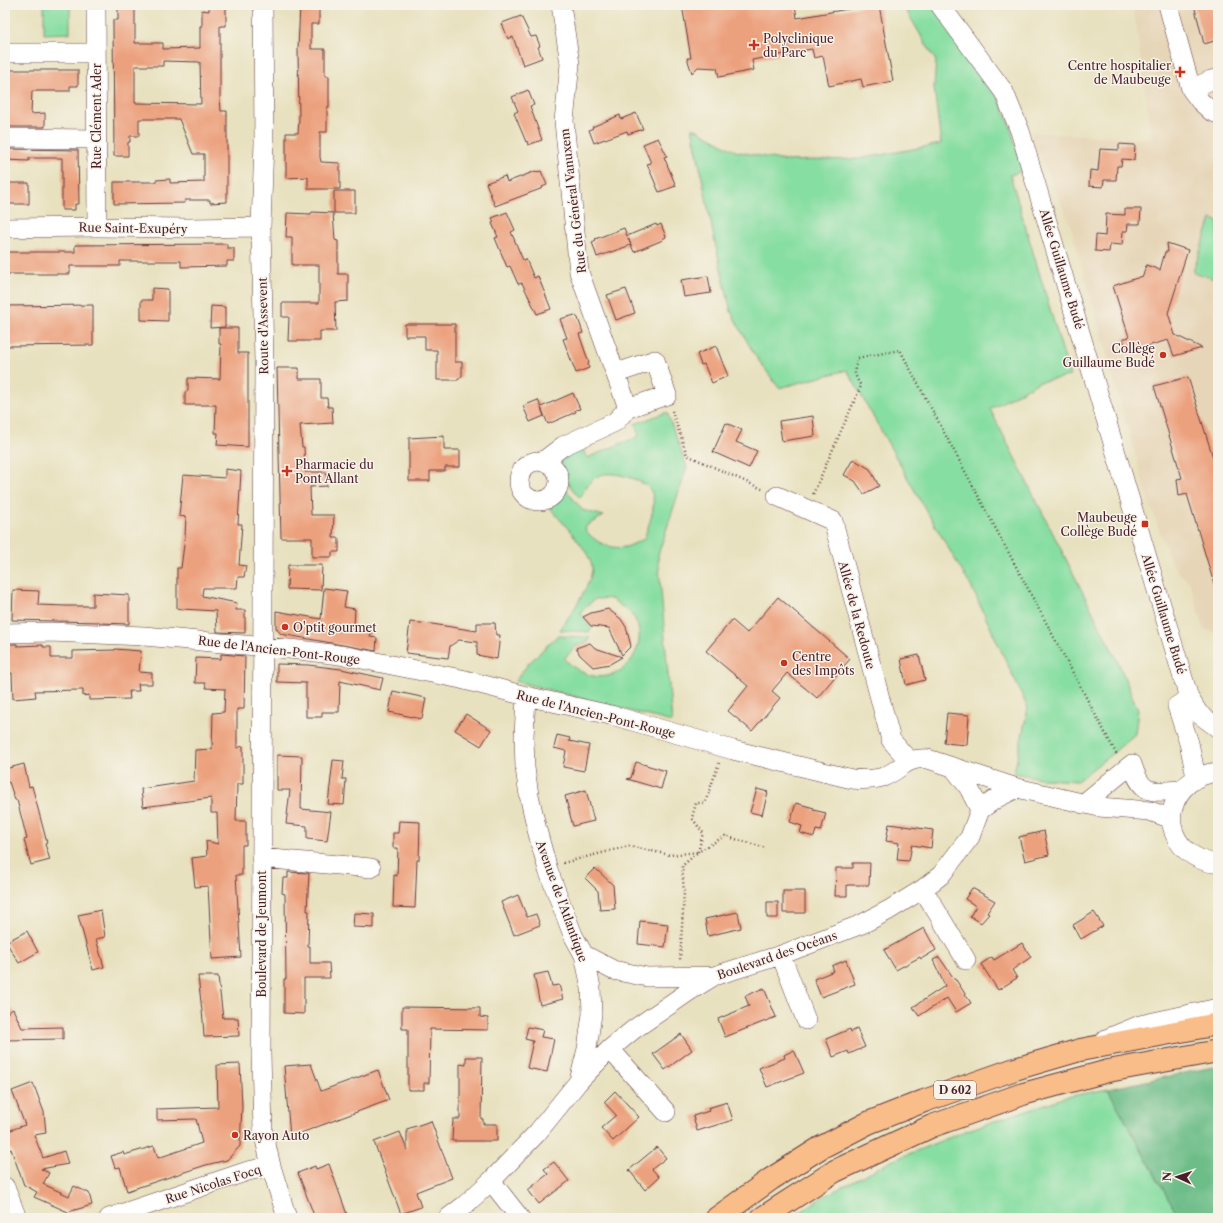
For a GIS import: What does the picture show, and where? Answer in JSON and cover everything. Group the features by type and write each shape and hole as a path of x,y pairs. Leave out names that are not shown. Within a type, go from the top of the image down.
{"main road":[{"name":"D 602","path":"717,1218 784,1171 820,1148 868,1123 924,1100 1015,1069 1080,1050 1218,1024"},
{"name":"D 602","path":"762,1218 835,1171 932,1126 1023,1094 1108,1071 1218,1052"}],"street":[{"name":"Rue Clément Ader","path":"96,5 97,227"},
{"name":"Route d'Assevent","path":"262,646 264,342 261,227 264,142 263,5"},
{"name":"Rue du Général Vanuxem","path":"561,5 570,64 564,121 579,272 617,373 628,408"},
{"name":"Allée Guillaume Budé","path":"940,5 1004,92 1020,131 1183,702"},
{"path":"1168,5 1191,89 1200,102 1211,111 1218,114"},
{"path":"5,53 96,53"},
{"path":"1191,89 1218,78"},
{"path":"5,138 96,139"},
{"name":"Rue Saint-Exupéry","path":"5,228 261,227"},
{"path":"542,462 563,446 615,422 628,408 667,395 655,360 617,373"},
{"name":"Allée de la Redoute","path":"777,496 832,522 891,740 909,761"},
{"name":"Rue de l'Ancien-Pont-Rouge","path":"5,633 50,632 144,636 262,646 363,659 461,679 526,696 615,716 725,748 852,779 868,780 884,776 909,761 918,758 928,759 1017,788 1099,807 1150,811 1172,819"},
{"name":"Boulevard de Jeumont","path":"262,646 261,1054 263,1131 271,1166 287,1218"},
{"name":"Avenue de l'Atlantique","path":"526,696 524,737 525,768 536,830 548,870 573,935 584,955 591,988 592,1014 587,1049 579,1081"},
{"path":"1183,702 1218,728"},
{"path":"1183,702 1196,777"},
{"path":"1083,804 1132,764 1136,777 1145,789 1158,792 1181,790"},
{"path":"953,767 969,788 980,810 997,798 1017,788"},
{"path":"1218,772 1208,773 1196,777 1181,790 1176,799 1172,819 1174,831 1180,843 1188,853 1218,869"},
{"name":"Boulevard des Océans","path":"448,1218 465,1205 491,1181 537,1133 579,1081 610,1048 664,1008 714,976 781,955 862,924 889,910 923,889 941,875 970,837 980,810"},
{"path":"261,858 371,868"},
{"path":"1200,859 1218,863"},
{"path":"923,889 966,960"},
{"path":"584,955 613,970 647,977 714,976"},
{"path":"781,955 806,1020"},
{"path":"1080,1050 1140,1026 1218,1008"},
{"path":"610,1048 666,1112"},
{"name":"Rue Nicolas Focq","path":"109,1218 248,1171 271,1166"},
{"path":"491,1181 520,1218"},
{"path":"5,1187 21,1216"}],"path":[{"path":"807,510 861,386 854,374 854,368 858,358 900,350 1116,755 1132,764"},
{"path":"667,395 687,455 777,496"},
{"path":"698,852 703,833 692,818 696,803 705,803 725,748"},
{"path":"679,977 684,893 682,866 698,852 726,836 766,848"},
{"path":"548,870 562,863 629,846 670,855 698,852"}],"shaded area":[{"name":"Collège Guillaume Budé","path":"1133,5 1218,5 1218,634 1204,629 1190,583 1178,572 1170,561 1144,485 1070,224 1030,132 1152,139"}],"green space":[{"path":"44,5 70,5 70,33 44,34"},
{"path":"903,5 935,5 989,77 1009,122 1023,171 1010,175 1070,376 1039,382 990,409 1118,662 1138,710 1135,734 1077,781 1045,779 1014,773 1028,708 972,588 920,500 847,370 779,388 754,354 731,312 714,238 692,127 735,151 785,161 858,159 941,144 934,87 936,61"},
{"path":"1211,219 1218,221 1218,280 1193,272"},
{"path":"667,412 687,467 658,555 672,722 515,681 529,663 557,636 589,637 589,641 576,646 564,659 585,674 589,675 601,677 612,675 629,663 635,653 639,643 639,632 636,621 627,610 611,599 595,599 580,612 592,628 589,632 560,630 584,592 592,570 588,555 582,546 549,507 559,500 564,487 582,510 604,516 587,525 585,529 599,542 610,547 623,547 629,546 644,539 653,510 652,493 649,488 637,480 629,477 606,474 600,475 591,482 580,498 566,480 561,469 561,464 567,455 582,447 587,458 639,436 635,424"},
{"path":"1218,1066 1218,1218 1179,1218 1108,1089"},
{"path":"1108,1089 1179,1218 792,1218 821,1198 889,1162 968,1130 1066,1097"}],"building":[{"path":"118,5 135,5 135,43 163,43 163,49 200,48 202,10 209,11 209,5 226,5 226,26 220,26 220,97 221,111 227,111 227,202 210,203 210,200 185,200 185,203 114,204 114,182 156,182 156,180 170,179 170,183 204,182 204,154 193,154 179,119 139,119 139,136 130,136 130,142 128,142 128,156 114,156 113,20 118,20","holes":["163,61 200,62 201,104 135,103 135,66 163,66"]},
{"path":"300,5 315,5 315,8 319,8 319,24 311,24 311,49 325,49 325,76 329,76 327,132 320,132 320,157 321,162 340,163 340,189 308,189 308,177 286,178 286,133 298,133 298,49"},
{"name":"Polyclinique du Parc","path":"682,5 697,5 698,7 709,5 795,5 797,18 870,5 879,5 893,81 863,87 861,79 829,86 823,56 814,58 812,49 752,60 754,70 719,77 717,68 698,67 692,73 687,58 691,58"},
{"path":"1194,5 1218,5 1218,40 1204,44"},
{"path":"521,16 531,37 536,36 540,46 538,47 542,58 523,65 513,37 508,39 502,23"},
{"path":"5,70 78,70 78,86 70,86 70,91 32,91 31,114 45,113 45,127 5,127"},
{"path":"528,90 534,105 530,106 542,140 528,145 514,113 518,111 512,97"},
{"path":"636,113 643,129 628,134 627,131 594,143 589,130 593,128 592,127 620,115 621,119"},
{"path":"658,138 667,156 664,157 676,186 659,192 647,164 651,163 643,144"},
{"path":"1119,144 1135,145 1134,160 1122,159 1121,166 1117,166 1116,180 1104,180 1103,187 1089,186 1090,170 1098,171 1100,149 1119,150"},
{"path":"5,149 78,150 79,204 75,204 75,210 62,210 62,158 29,158 29,161 5,160"},
{"path":"536,171 541,171 547,185 542,187 543,188 495,206 486,183 505,176 507,182"},
{"path":"5,183 29,183 29,204 5,204"},
{"path":"334,191 355,191 355,213 334,213"},
{"path":"1125,209 1141,209 1140,224 1128,224 1127,231 1123,231 1122,245 1110,244 1109,252 1095,251 1096,235 1105,236 1106,214 1125,215"},
{"path":"312,212 333,213 335,240 338,241 338,274 348,274 348,301 335,302 336,331 320,331 320,341 288,341 289,317 282,317 282,303 319,303 319,265 292,265 292,237 286,237 287,213 311,214"},
{"path":"507,212 515,230 511,232 523,260 526,259 534,278 538,276 551,309 537,314 522,283 518,284 510,266 507,267 495,238 498,237 492,223 494,222 492,218"},
{"path":"656,224 657,226 661,224 666,237 662,239 663,240 634,252 631,245 597,257 592,242 596,240 595,239 624,228 627,236"},
{"path":"1167,243 1188,250 1168,313 1175,335 1202,348 1174,356 1168,340 1127,352 1123,339 1129,337 1113,286 1143,276 1146,265 1160,270 1165,252 1168,252"},
{"path":"227,244 227,248 234,248 234,261 227,261 227,266 181,267 181,261 120,261 120,266 70,266 70,274 5,274 5,252 75,252 75,245"},
{"path":"708,276 711,293 684,297 681,280"},
{"path":"152,288 168,289 168,321 141,320 141,300 152,300"},
{"path":"626,289 635,313 616,320 607,295"},
{"path":"93,305 93,345 5,346 5,306"},
{"path":"211,306 225,307 225,327 210,328"},
{"path":"575,315 578,318 583,333 579,334 589,363 589,368 576,373 563,339 567,338 560,319"},
{"path":"405,324 455,324 455,362 462,362 462,376 458,380 437,380 437,350 425,350 425,336 405,336"},
{"path":"219,328 238,328 238,353 248,353 248,447 217,445 218,433 215,433 216,405 185,405 185,393 188,391 188,378 220,379 221,344 219,344"},
{"path":"716,346 728,376 712,383 704,364 701,365 697,354"},
{"path":"277,368 299,368 299,379 321,379 321,398 327,398 328,407 332,407 333,423 300,425 302,447 304,447 305,472 326,472 327,486 310,487 311,515 334,515 333,538 339,538 339,552 332,552 332,557 312,557 312,538 281,538"},
{"path":"1188,377 1216,467 1218,466 1218,587 1215,587 1187,494 1179,496 1177,479 1182,478 1154,386"},
{"path":"573,393 580,409 575,410 576,412 548,424 541,408 544,416 530,422 523,406 538,400 541,407"},
{"path":"813,416 815,436 782,441 779,421"},
{"path":"726,423 742,430 736,442 757,451 749,468 713,452"},
{"path":"444,436 444,450 460,450 460,467 445,467 445,471 430,471 430,481 409,481 409,438"},
{"path":"853,459 870,469 879,486 864,494 855,481 844,475"},
{"path":"225,469 241,471 238,524 242,524 239,565 246,566 244,577 238,577 237,588 203,588 202,596 237,603 236,610 245,610 245,633 217,632 216,611 177,608 177,568 181,568 186,517 179,516 183,475 225,478"},
{"path":"288,565 322,565 321,590 287,589"},
{"path":"324,588 347,591 344,607 355,609 354,626 372,629 370,637 377,638 376,651 281,634 276,628 276,611 321,619"},
{"path":"13,590 39,591 38,605 93,606 93,593 129,595 129,624 12,620"},
{"name":"Centre des Impôts","path":"778,597 850,659 817,698 787,673 772,691 780,698 752,731 728,711 748,686 706,651 732,620 747,633"},
{"path":"608,609 621,619 626,627 631,646 622,655 609,628 591,626 583,617 591,613"},
{"path":"410,622 477,631 477,623 495,623 496,635 500,635 497,659 477,655 477,642 459,640 450,646 448,658 406,653"},
{"path":"590,643 595,648 622,657 610,664 593,667 580,655 576,648"},
{"path":"5,644 17,644 17,646 43,645 43,647 51,647 51,658 73,658 73,651 115,649 141,651 139,672 152,673 152,684 138,684 139,691 129,691 130,699 89,700 89,695 83,696 83,690 80,690 35,691 36,697 13,699 12,673 5,673"},
{"path":"221,654 245,656 244,709 237,709 237,748 243,746 243,784 237,784 236,821 246,821 246,845 242,845 242,875 236,875 241,957 212,959 208,886 195,887 192,858 207,856 206,841 218,844 217,813 211,813 211,798 143,807 141,789 194,781 195,750 212,749 213,713 224,712 225,689 206,688 205,683 195,683 196,658 221,659"},
{"path":"919,655 925,680 906,685 901,659"},
{"path":"277,664 308,665 341,669 383,678 380,690 340,681 339,712 322,712 322,717 306,717 306,683 277,682"},
{"path":"393,691 426,698 422,719 389,712"},
{"path":"947,713 969,715 967,745 944,743"},
{"path":"466,714 491,730 481,746 455,730"},
{"path":"557,735 570,738 569,741 589,745 584,771 563,767 566,751 554,748"},
{"path":"277,755 302,756 301,809 331,812 327,841 307,839 307,826 286,824 290,790 277,790"},
{"path":"333,760 344,761 342,779 346,779 344,805 328,804"},
{"path":"636,762 666,771 661,789 627,779 631,778"},
{"path":"24,764 29,787 32,786 50,860 31,865 24,840 27,839 17,800 15,800 9,782 5,783 5,769"},
{"path":"757,789 768,792 762,815 750,812"},
{"path":"586,790 594,821 573,826 565,796"},
{"path":"796,803 814,808 813,810 826,813 821,831 816,830 814,837 800,833 802,826 790,822"},
{"path":"399,821 420,822 419,860 417,860 415,908 393,907 394,875 397,876 398,848 393,848 393,833 398,833"},
{"path":"889,824 933,830 931,848 912,845 909,861 897,860 899,843 886,841"},
{"path":"1044,831 1049,855 1025,861 1019,837"},
{"path":"853,863 870,863 869,885 847,885 847,896 835,896 836,868 853,868"},
{"path":"595,868 613,885 615,909 600,910 598,891 585,878"},
{"path":"288,872 309,873 307,911 309,911 308,946 310,946 310,963 329,963 330,978 304,978 304,1014 284,1013 284,979 286,979 285,894 282,893 283,878 288,878"},
{"path":"972,888 995,901 987,913 989,914 981,923 970,916 976,906 965,899"},
{"path":"783,891 805,891 805,913 783,913"},
{"path":"518,895 527,917 536,914 540,925 514,935 501,902"},
{"path":"767,902 778,902 778,918 767,918"},
{"path":"101,910 105,937 96,939 104,967 93,970 78,915"},
{"path":"738,912 741,928 708,936 705,919"},
{"path":"1094,912 1103,926 1081,939 1073,925"},
{"path":"354,913 374,914 374,928 353,927"},
{"path":"640,921 668,924 665,947 638,944"},
{"path":"924,928 936,950 921,959 920,957 896,970 884,950"},
{"path":"27,931 38,952 19,963 6,942"},
{"path":"1022,943 1031,957 1012,970 1017,978 998,990 981,964 992,957 994,960"},
{"path":"939,957 971,1003 956,1012 947,998 919,1016 913,1007 945,986 933,960"},
{"path":"846,960 855,984 821,997 814,979 834,971 832,966"},
{"path":"548,972 552,986 559,985 563,999 540,1005 534,975"},
{"path":"198,976 218,976 223,1018 238,1018 239,1036 204,1037"},
{"path":"764,988 776,1017 725,1037 718,1019 749,1006 745,996"},
{"path":"402,1007 480,1008 480,1017 488,1018 488,1030 430,1029 429,1083 424,1083 424,1090 408,1090 408,1029 402,1029"},
{"path":"13,1009 22,1028 63,1027 63,1039 5,1040 5,1014"},
{"path":"528,1027 543,1030 541,1037 554,1039 547,1072 527,1068 533,1041 525,1039"},
{"path":"850,1029 851,1032 857,1029 865,1047 849,1054 848,1051 833,1057 826,1039"},
{"path":"681,1034 692,1050 665,1070 653,1054"},
{"path":"794,1050 804,1073 767,1087 759,1068 785,1058 784,1055"},
{"path":"466,1057 482,1057 481,1119 483,1119 483,1124 497,1124 497,1141 452,1141 453,1119 460,1119 460,1064 466,1065"},
{"path":"240,1064 242,1106 240,1146 227,1160 206,1165 127,1191 120,1167 115,1168 111,1156 123,1152 124,1155 154,1146 158,1158 202,1143 196,1119 157,1120 157,1109 218,1107 217,1065"},
{"path":"311,1064 321,1091 378,1070 389,1100 290,1137 284,1066"},
{"path":"33,1083 44,1112 46,1133 34,1135 43,1158 64,1151 68,1164 41,1169 49,1173 43,1184 69,1196 74,1186 89,1193 92,1205 68,1212 34,1197 37,1192 24,1185 11,1149 9,1150 5,1139 5,1132 25,1125 12,1091"},
{"path":"615,1091 639,1117 613,1141 601,1128 616,1115 604,1102"},
{"path":"727,1102 733,1120 697,1131 693,1116 709,1111 708,1108"},
{"path":"431,1121 452,1178 416,1192 421,1207 401,1214 374,1142 400,1132 407,1150 407,1129"},
{"path":"657,1147 666,1158 652,1169 659,1177 645,1190 629,1170"},
{"path":"554,1162 569,1181 539,1204 528,1190 548,1174 544,1169"},
{"path":"329,1164 348,1218 315,1218 298,1173 315,1166 316,1169"}],"place":[{"name":"Polyclinique du Parc","path":"754,45"},
{"name":"Centre hospitalier de Maubeuge","path":"1180,72"},
{"name":"Collège Guillaume Budé","path":"1163,355"},
{"name":"Pharmacie du Pont Allant","path":"287,471"},
{"name":"Maubeuge Collège Budé","path":"1145,524"},
{"name":"O'ptit gourmet","path":"285,627"},
{"name":"Centre des Impôts","path":"784,663"},
{"name":"Rayon Auto","path":"235,1135"}]}
